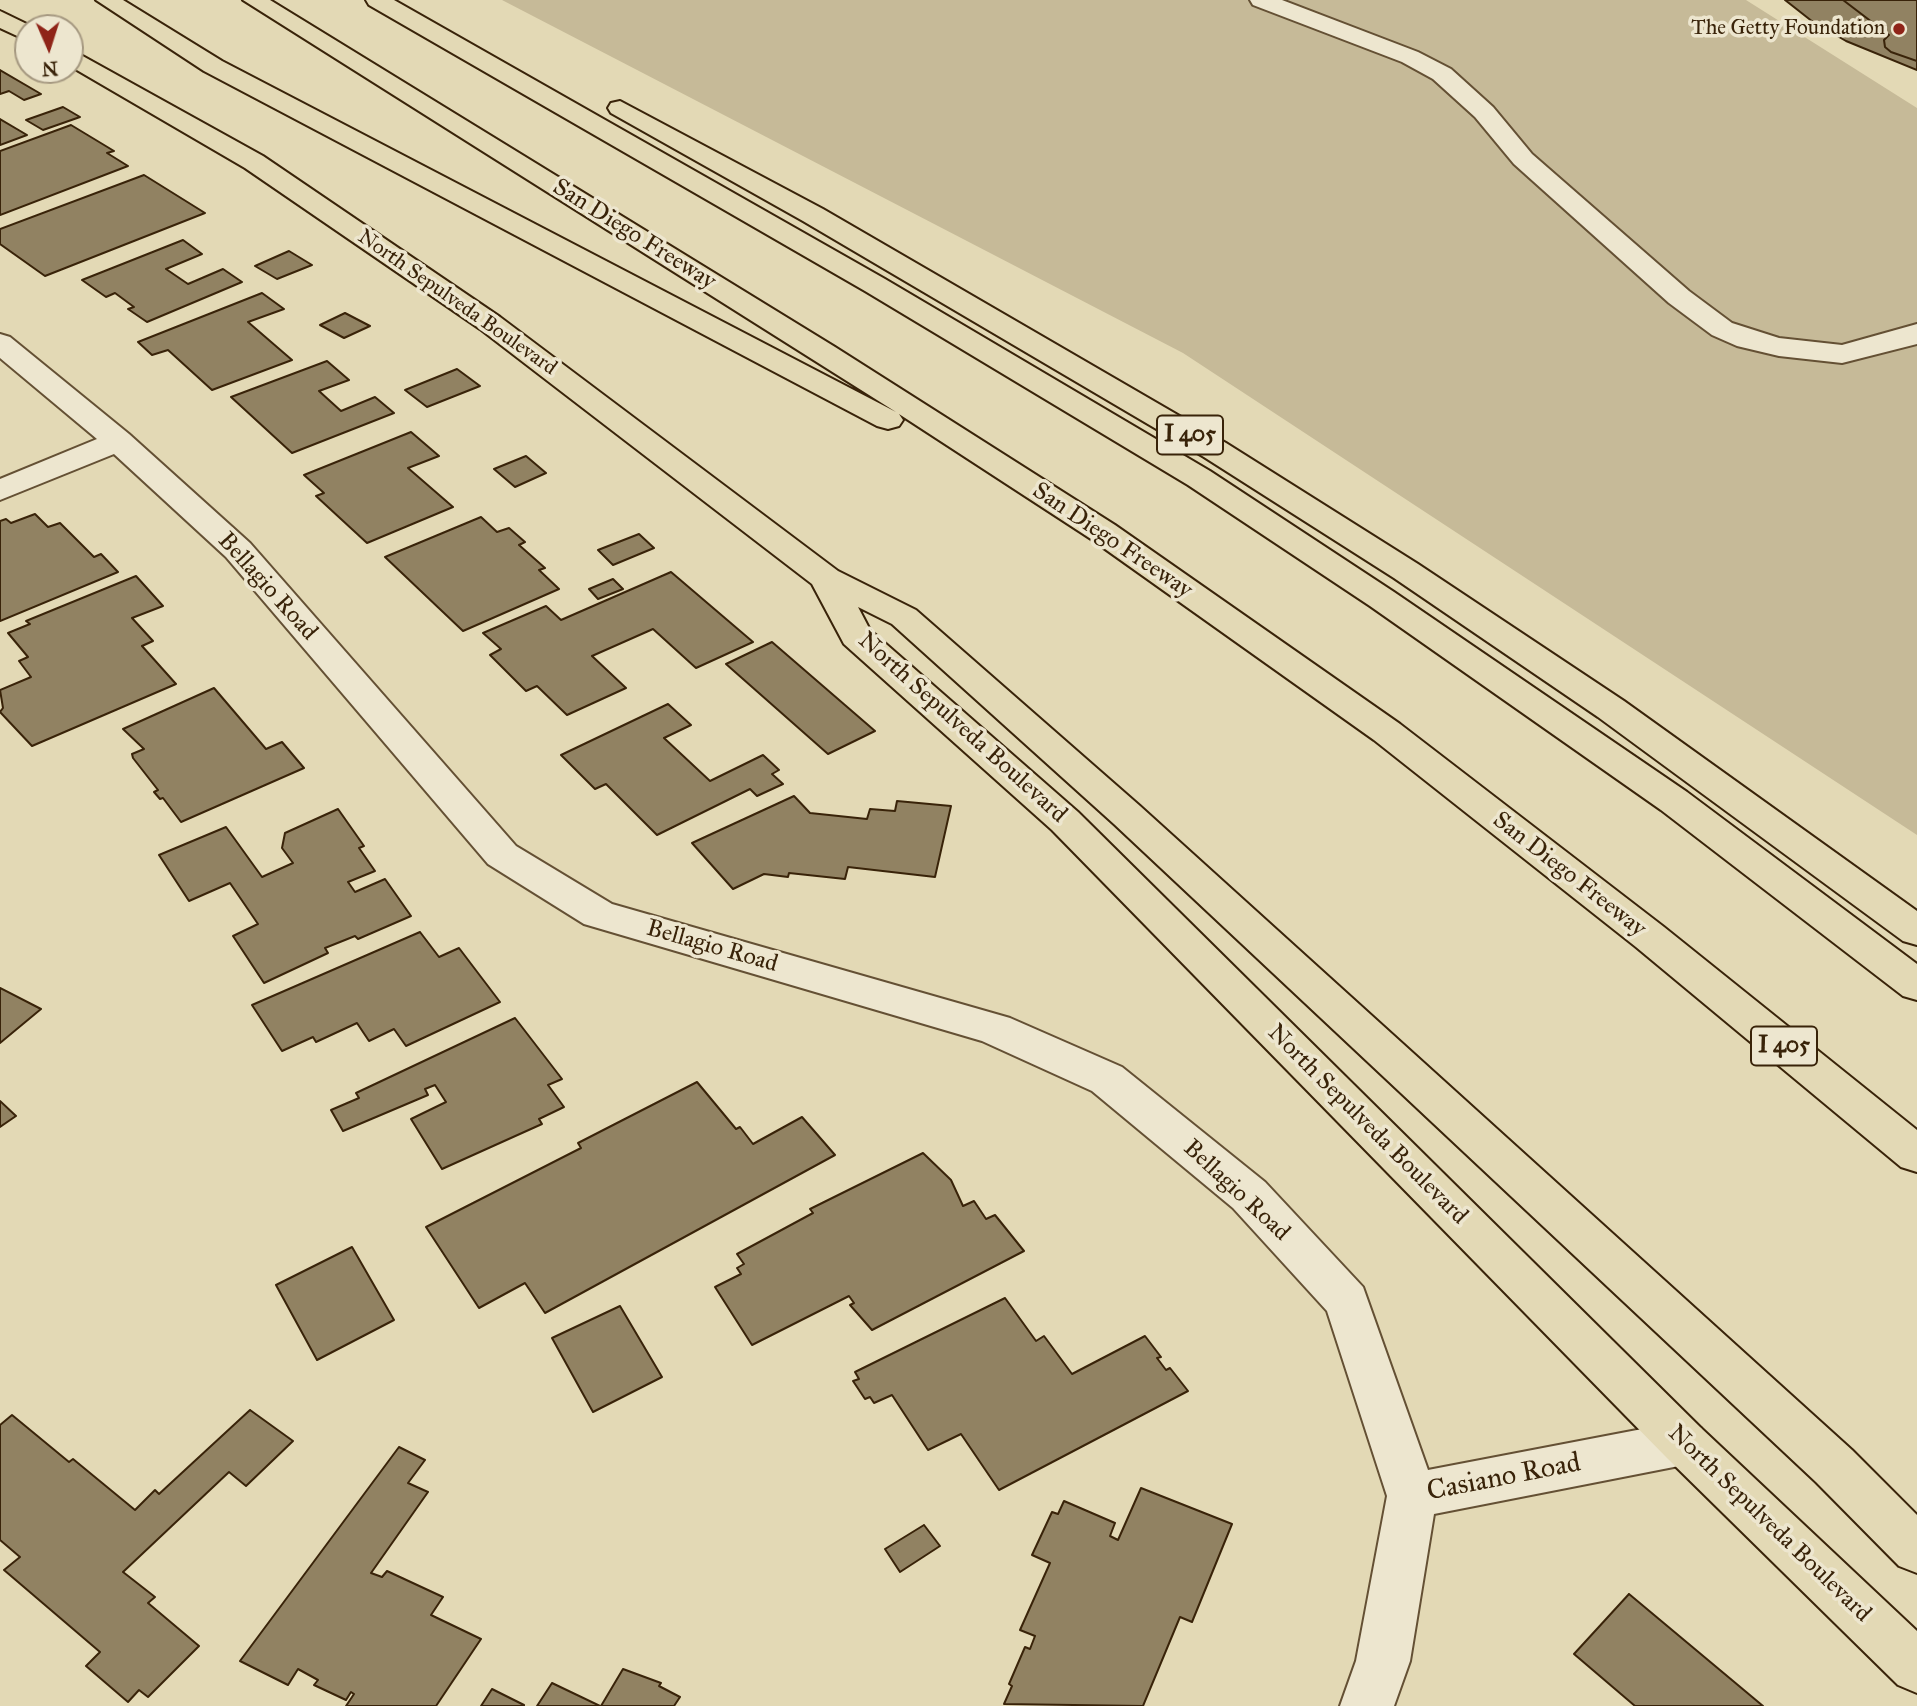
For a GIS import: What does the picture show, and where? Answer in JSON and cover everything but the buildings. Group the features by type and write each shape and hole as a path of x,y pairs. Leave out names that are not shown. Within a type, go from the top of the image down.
{"main road":[{"path":"107,0 213,66 1103,532"},
{"name":"San Diego Freeway","path":"254,0 825,353 1103,532 1398,741 1650,937 1917,1156"},
{"path":"377,0 876,285 1199,478 1382,599 1674,801 1917,985"},
{"name":"I 405","path":"424,0 813,215 1215,450 1406,571 1611,709 1917,931"},
{"name":"North Sepulveda Boulevard","path":"84,64 254,162 490,323 826,578 904,617 1127,815 1834,1466 1917,1549"},
{"name":"North Sepulveda Boulevard","path":"826,578 856,636 1065,821 1684,1443 1917,1667"}],"street":[{"path":"1261,0 1410,57 1441,74 1462,89 1523,159 1679,297 1722,329 1747,340 1779,347 1842,354 1917,332"},
{"name":"Bellagio Road","path":"0,343 118,441 238,550 502,855 598,914 995,1029 1107,1079 1249,1195 1347,1301 1412,1496"},
{"path":"0,490 118,441"},
{"name":"Casiano Road","path":"1367,1706 1383,1661 1412,1496 1684,1443"}],"shaded area":[{"path":"502,0 1746,0 1917,108 1917,835 1183,353"}],"place":[{"name":"The Getty Foundation","path":"1899,29"}]}
